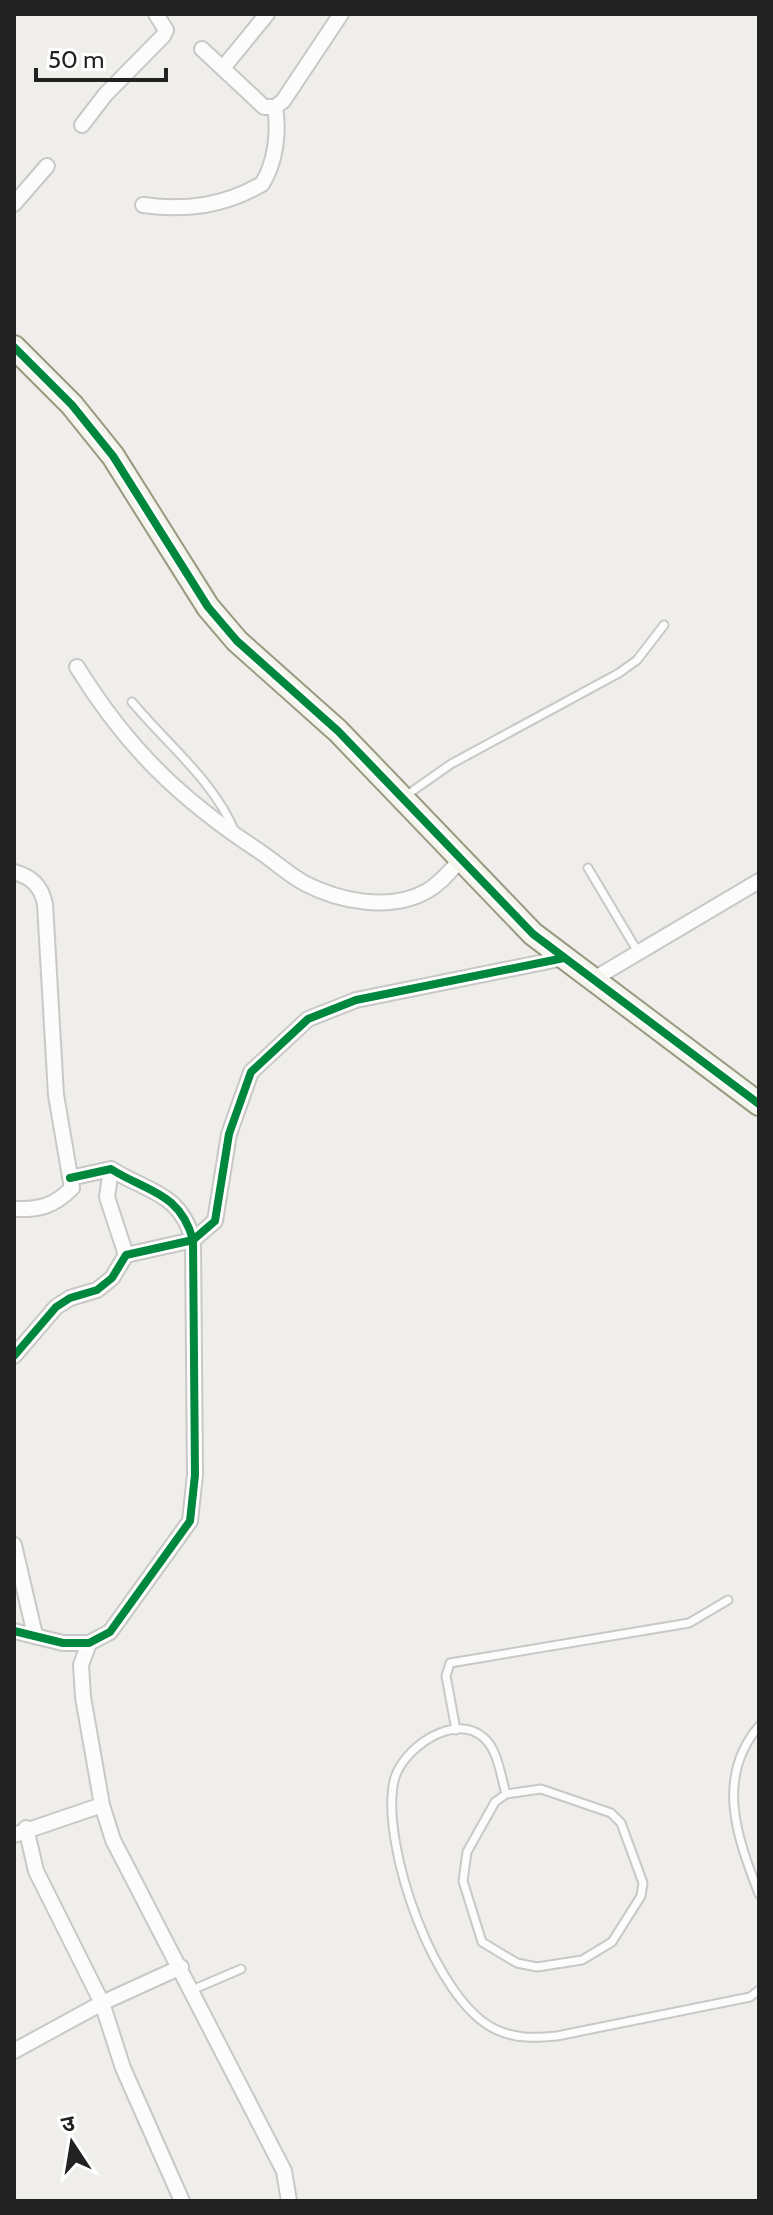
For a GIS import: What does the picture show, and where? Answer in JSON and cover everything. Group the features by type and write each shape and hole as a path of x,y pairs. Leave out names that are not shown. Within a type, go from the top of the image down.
{"street":[{"path":"82,125 105,95 163,36 166,30 156,14"},
{"path":"223,68 267,14"},
{"path":"202,49 264,107 275,107 283,101 341,14"},
{"path":"143,205 179,210 199,208 262,184 268,175 277,136 275,107"},
{"path":"14,204 47,166"},
{"path":"14,347 72,405 113,456 208,607 237,641 338,731 533,934 759,1104"},
{"path":"77,667 129,742 174,788 216,825 303,882 346,901 390,900 424,893 462,858"},
{"path":"14,872 31,879 42,892 45,904 56,1095 72,1188 56,1203 14,1209"},
{"path":"592,980 759,881"},
{"path":"14,1356 56,1307 70,1298 97,1290 112,1278 126,1255 193,1240 215,1221 229,1134 251,1072 308,1019 356,1000 564,958"},
{"path":"14,1631 63,1643 89,1643 110,1632 190,1521 195,1475 193,1240 179,1207 157,1190 133,1183 111,1169 70,1178"},
{"path":"111,1169 107,1197 126,1255"},
{"path":"14,1545 35,1635"},
{"path":"89,1643 81,1665 83,1697 102,1805 113,1840 284,2171 289,2201"},
{"path":"102,1805 20,1832 36,1871 102,2003 123,2068 182,2201"},
{"path":"14,2051 102,2003 181,1967"}],"lane":[{"path":"402,798 451,764 619,673 637,660 664,625"},
{"path":"132,702 225,807 237,837"},
{"path":"588,868 638,953"},
{"path":"456,1730 446,1676 450,1663 689,1623 728,1600"},
{"path":"759,1726 741,1747 734,1788 734,1820 759,1894"},
{"path":"506,1794 496,1758 486,1739 468,1728 441,1732 417,1747 394,1778 390,1826 414,1917 450,1984 468,2008 495,2030 527,2039 557,2036 750,1997 759,1990"},
{"path":"541,1789 562,1794 611,1813 621,1823 643,1883 641,1896 612,1942 600,1952 582,1960 537,1967 517,1963 482,1942 466,1893 463,1865 490,1810 506,1794 541,1789"},
{"path":"192,1990 241,1969"}],"cycle path":[{"path":"14,347 72,405 113,456 208,607 237,641 338,731 533,934 759,1104"},
{"path":"14,1356 56,1307 70,1298 97,1290 112,1278 126,1255 193,1240 215,1221 229,1134 251,1072 308,1019 356,1000 564,958"},
{"path":"14,1631 63,1643 89,1643 110,1632 190,1521 195,1475 193,1240 180,1212 171,1203 111,1169 70,1178"}]}
